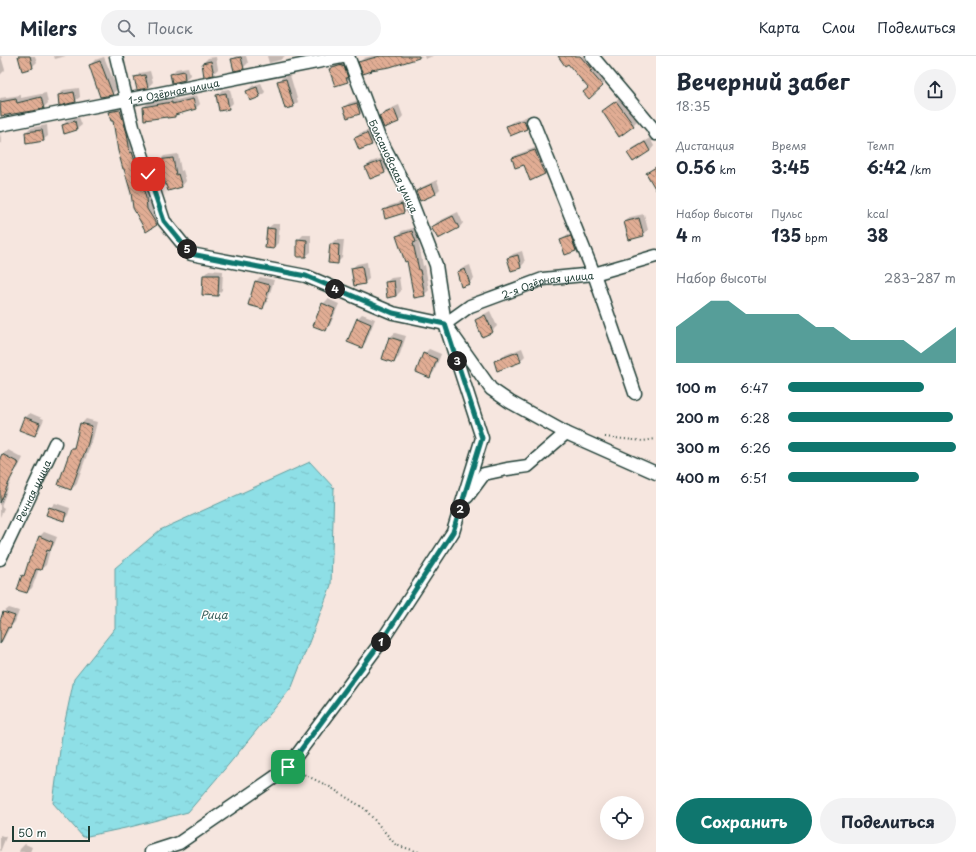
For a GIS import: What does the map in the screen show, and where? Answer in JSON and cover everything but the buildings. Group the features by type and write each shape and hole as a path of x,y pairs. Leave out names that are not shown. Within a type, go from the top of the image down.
{"street":[{"path":"116,56 133,127 164,221 191,254 306,276 393,313 445,324 491,389 510,402 566,433 656,473"},
{"name":"1-я Озёрная улица","path":"0,125 347,56"},
{"name":"Болсановская улица","path":"151,852 179,842 288,767 381,642 453,532 482,438 445,324 436,265 406,188 378,135 347,56"},
{"path":"592,56 652,127 656,134"},
{"path":"533,122 594,274 635,393"},
{"name":"2-я Озёрная улица","path":"445,324 470,306 543,279 594,274 656,256"},
{"path":"461,504 484,474 528,466 566,433"},
{"name":"Речная улица","path":"0,559 55,443"}],"path":[{"path":"605,437 644,441 656,439"},
{"path":"288,767 330,787 359,805 365,809 396,845 419,852"}],"water":[{"name":"Рица","path":"310,462 334,488 331,585 292,687 188,812 83,837 53,803 62,735 74,679 115,628 115,568 160,530"}],"route":[{"path":"148,174 164,221 191,254 306,276 393,313 445,324 482,438 453,532 381,642 288,767"}]}
